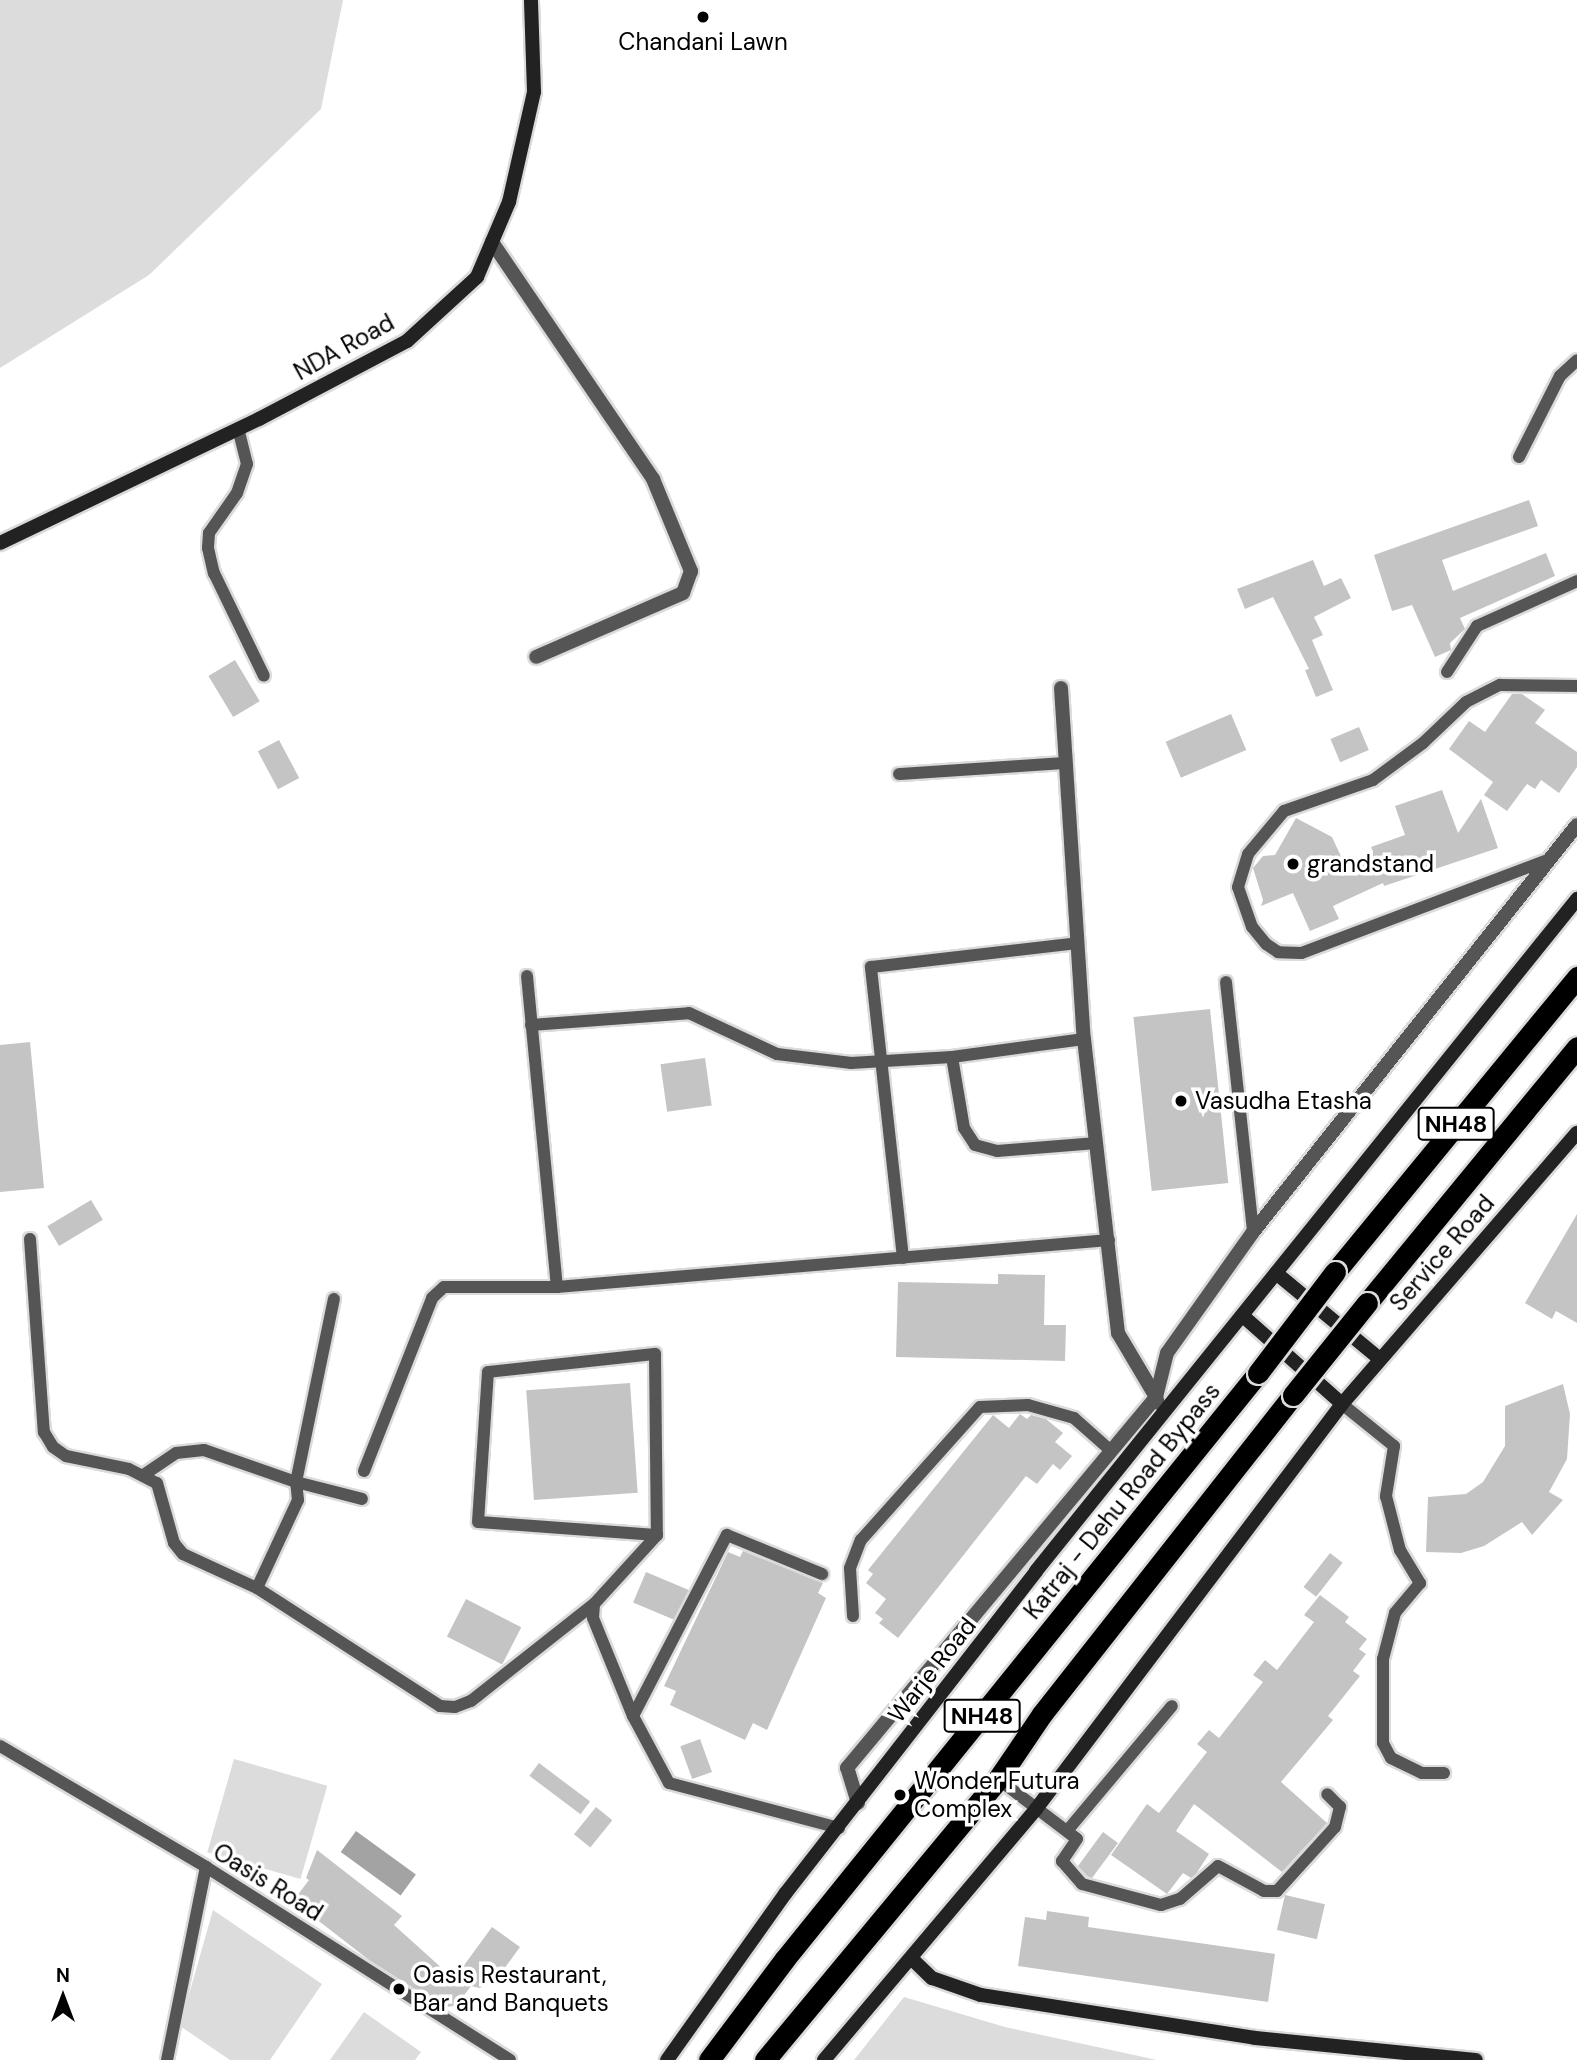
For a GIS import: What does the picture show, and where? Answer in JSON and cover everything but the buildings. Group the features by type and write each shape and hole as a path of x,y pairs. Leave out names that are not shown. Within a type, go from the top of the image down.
{"highway":[{"name":"Katraj - Dehu Road Bypass","path":"709,2060 784,1960 1258,1373 1335,1272 1577,977"},
{"name":"NH48","path":"765,2060 998,1779 1042,1714 1293,1395 1577,1047"}],"street":[{"name":"NDA Road","path":"0,543 238,428 407,341 477,277 509,202 534,92 531,0"},
{"path":"492,242 653,479 691,571 683,593 536,657"},
{"path":"1061,688 1084,1039 1118,1333 1156,1397 1162,1418"},
{"path":"858,1803 846,1768 1156,1397 1167,1353 1253,1233 1577,825"},
{"name":"Warje Road","path":"667,2060 785,1894 1037,1571 1577,899"},
{"name":"Service Road","path":"1342,1404 1577,1133"},
{"path":"1276,1273 1380,1359"},
{"path":"824,2060 866,2004 911,1958 1036,1809 1342,1404 1243,1316"},
{"path":"911,1958 932,1978 981,1995 1255,2038 1476,2060"}],"lane":[{"path":"1519,457 1560,376 1577,360"},
{"path":"238,428 247,464 237,493 209,533 208,548 214,573 264,676"},
{"path":"1447,673 1477,626 1577,581"},
{"path":"1550,859 1301,953 1278,952 1266,944 1252,927 1238,887 1248,854 1284,811 1373,780 1423,743 1466,702 1500,685 1577,686"},
{"path":"899,774 1066,763"},
{"path":"903,1258 871,967 1078,943"},
{"path":"527,976 557,1287"},
{"path":"1226,982 1253,1233"},
{"path":"531,1025 689,1013 794,1059 880,1062 952,1057 1084,1039"},
{"path":"952,1057 964,1128 975,1145 997,1150 1097,1143"},
{"path":"30,1239 44,1432 53,1447 66,1456 145,1474 157,1483 163,1495 178,1549 257,1588 428,1702 455,1707 471,1701 594,1604 657,1535 654,1354 488,1372 478,1521 657,1535"},
{"path":"365,1471 432,1298 444,1287 557,1287 1109,1240"},
{"path":"257,1588 298,1500 296,1482 334,1299"},
{"path":"1342,1404 1394,1446 1386,1496 1400,1550 1420,1583 1395,1613 1383,1659 1383,1743 1391,1758 1422,1773 1444,1773"},
{"path":"853,1616 850,1568 861,1540 980,1407 1028,1405 1074,1418 1110,1450"},
{"path":"145,1474 176,1453 204,1450 296,1482 362,1499"},
{"path":"633,1716 727,1535 822,1574"},
{"path":"594,1604 593,1618 633,1716 669,1783 839,1828"},
{"path":"1067,1831 1172,1706"},
{"name":"Oasis Road","path":"0,1746 206,1867 510,2060"},
{"path":"998,1779 1077,1839 1062,1861 1082,1884 1161,1905 1180,1899 1218,1866 1264,1891 1277,1891 1335,1827 1339,1807 1327,1794"},
{"path":"167,2060 206,1867"}],"shaded area":[{"path":"0,0 343,0 321,109 149,275 0,368"},
{"path":"234,1759 327,1786 301,1879 207,1852"},
{"path":"356,1831 416,1874 401,1896 341,1852"},
{"path":"213,1910 322,1984 270,2060 230,2060 180,2026"},
{"path":"904,1997 1005,2027 1157,2060 854,2060"},
{"path":"364,2012 421,2052 415,2060 330,2060"}],"place":[{"name":"Chandani Lawn","path":"703,17"},
{"name":"grandstand","path":"1293,864"},
{"name":"Vasudha Etasha","path":"1181,1101"},
{"name":"Wonder Futura Complex","path":"900,1795"},
{"name":"Oasis Restaurant, Bar and Banquets","path":"399,1989"}]}
